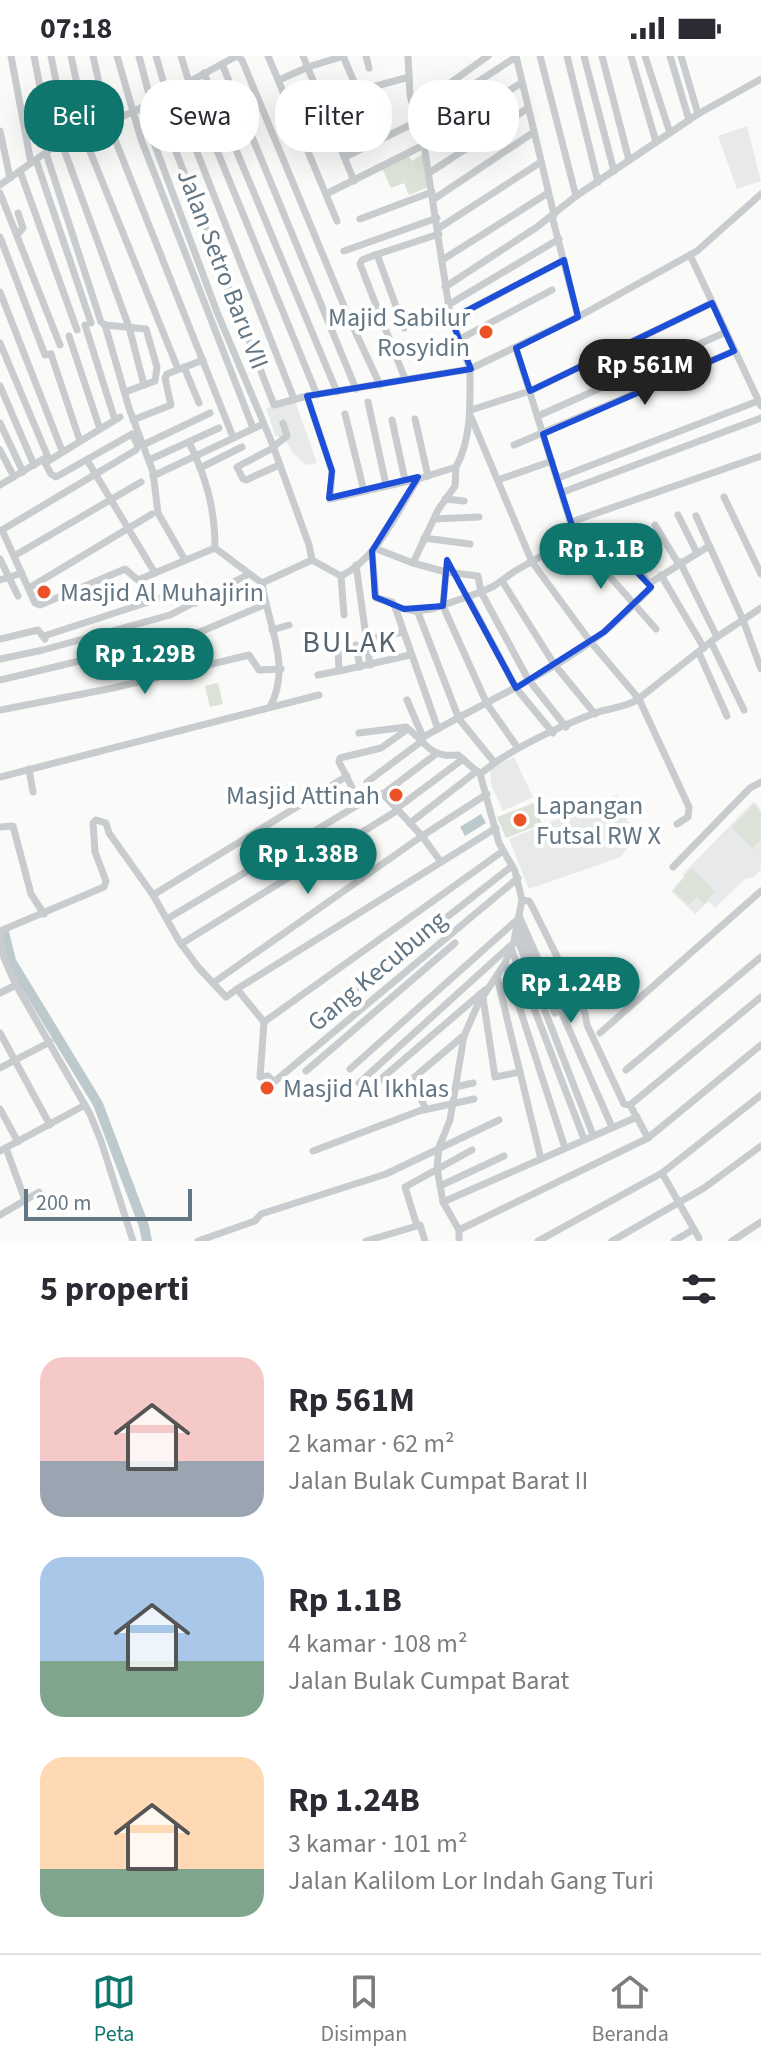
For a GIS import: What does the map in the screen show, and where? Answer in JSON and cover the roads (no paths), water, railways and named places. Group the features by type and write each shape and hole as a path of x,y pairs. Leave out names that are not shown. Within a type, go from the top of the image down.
{"street":[{"path":"11,56 34,161 84,326"},
{"path":"34,56 38,80"},
{"path":"51,56 55,80"},
{"path":"71,56 75,80"},
{"path":"93,56 98,80"},
{"path":"117,56 132,112 253,428"},
{"path":"139,56 147,80"},
{"path":"156,56 165,80"},
{"path":"181,56 188,80"},
{"path":"210,56 218,66 356,389"},
{"path":"268,56 279,80 324,58 344,56 354,80"},
{"path":"303,56 354,181"},
{"path":"366,56 369,68"},
{"path":"408,56 409,80"},
{"path":"454,80 488,56"},
{"path":"480,80 516,56 578,317"},
{"path":"540,56 576,196"},
{"path":"567,56 598,182"},
{"path":"584,56 614,171"},
{"path":"602,56 629,160"},
{"path":"631,56 656,142"},
{"path":"645,56 670,133"},
{"path":"670,56 689,120"},
{"path":"681,56 698,114"},
{"path":"192,80 233,57 242,60 343,305 380,385"},
{"path":"204,73 337,392"},
{"path":"392,82 409,77"},
{"path":"445,287 698,114 761,79"},
{"path":"124,115 140,108"},
{"path":"429,173 528,108"},
{"path":"0,131 10,178"},
{"path":"360,219 433,196 534,132"},
{"path":"0,185 48,152"},
{"path":"49,152 125,392 139,447"},
{"path":"68,152 129,327 144,385"},
{"path":"93,152 181,368 199,403"},
{"path":"120,152 233,437"},
{"name":"Jalan Setro Baru VII","path":"157,152 217,312 273,446 312,560"},
{"path":"174,152 272,403 470,369 578,317 690,255 761,194"},
{"path":"194,152 294,399"},
{"path":"218,152 317,395"},
{"path":"309,152 337,221"},
{"path":"345,157 355,152"},
{"path":"326,194 410,152"},
{"path":"413,563 456,483 456,467 464,447 470,413 470,369 448,305 425,152"},
{"path":"405,379 360,264 362,260 439,231 541,162"},
{"path":"20,171 84,326 117,417"},
{"path":"0,193 60,345"},
{"path":"442,260 548,193"},
{"path":"17,235 23,228 18,213"},
{"path":"344,251 437,218"},
{"path":"0,237 46,357 84,326 103,324 146,329 157,367 155,381 125,392"},
{"path":"448,305 559,239"},
{"path":"375,255 404,328"},
{"path":"558,478 760,403 690,255"},
{"path":"451,319 564,260"},
{"path":"458,340 552,290"},
{"path":"0,292 61,448"},
{"path":"470,413 530,391 712,303"},
{"path":"538,416 726,332"},
{"path":"69,336 99,426"},
{"path":"0,343 48,457"},
{"path":"516,348 575,536 656,629"},
{"path":"514,445 734,351"},
{"path":"51,354 79,438"},
{"path":"133,420 171,405 165,376 203,360"},
{"path":"0,386 34,465"},
{"path":"307,396 332,471 330,499 456,467"},
{"path":"368,402 386,485"},
{"path":"129,408 45,463 56,477 132,434 149,460 158,513 185,560"},
{"path":"210,413 139,447 2,532 35,603 40,605 125,569 138,580 215,548"},
{"path":"470,413 532,562 590,641 639,699 689,807 688,817 677,824"},
{"path":"345,414 364,491"},
{"path":"1,481 14,477 117,417"},
{"path":"563,492 761,418"},
{"path":"415,419 428,476"},
{"path":"392,420 405,480"},
{"path":"0,423 23,472"},
{"path":"279,465 246,480 237,467 287,436 283,423"},
{"path":"153,476 263,424"},
{"path":"149,460 219,428"},
{"path":"189,442 215,516 215,548"},
{"path":"200,468 242,447"},
{"path":"0,450 14,477"},
{"path":"571,522 761,456"},
{"path":"87,460 155,573"},
{"path":"498,480 552,461"},
{"path":"341,576 373,550 418,479"},
{"path":"14,556 141,482"},
{"path":"724,497 761,574"},
{"path":"445,499 464,501"},
{"path":"29,588 152,514"},
{"path":"678,515 697,553"},
{"path":"696,516 743,620 761,669"},
{"path":"434,519 479,517"},
{"path":"655,525 679,563 744,710"},
{"path":"367,782 422,739 516,688 590,641 650,589 650,583 598,531 575,536 481,592 443,606 417,610 395,607"},
{"path":"424,538 470,544"},
{"path":"650,583 709,546"},
{"path":"215,548 262,583 281,669 277,694 270,707"},
{"path":"373,550 446,572 478,575 481,592 528,679 566,727"},
{"path":"373,550 375,597 391,602 395,607 438,729"},
{"path":"0,559 4,578 18,596"},
{"path":"262,583 312,560 341,576"},
{"path":"356,565 370,665"},
{"path":"446,572 443,606 487,704 518,748"},
{"path":"4,578 22,573"},
{"path":"0,659 170,615 249,574"},
{"path":"661,575 701,650 727,716"},
{"path":"341,576 344,615"},
{"path":"502,581 554,664 595,714"},
{"path":"44,636 176,593 195,603"},
{"path":"467,596 516,688 553,733"},
{"path":"0,680 200,632 266,604"},
{"path":"410,823 518,748 595,714 623,707 639,699 714,639 761,608"},
{"path":"417,610 459,719 494,762"},
{"path":"272,630 289,625"},
{"path":"0,639 38,630 48,648"},
{"path":"366,640 403,632"},
{"path":"338,671 338,648 343,634"},
{"path":"356,645 360,667"},
{"path":"0,710 113,688 249,655 259,670 281,669"},
{"path":"318,675 410,655"},
{"path":"0,777 319,695"},
{"path":"407,700 422,739"},
{"path":"359,733 404,727 422,739 436,754 458,755 463,759 478,773 503,851 518,878 522,900 511,946 505,963 464,1036 453,1103 439,1147 437,1168 443,1202 459,1230 459,1241"},
{"path":"360,803 339,762 340,758 381,748 408,729"},
{"path":"167,919 375,794 383,794 436,754"},
{"path":"181,944 397,810 463,759"},
{"path":"29,769 33,792"},
{"path":"153,895 347,776"},
{"path":"673,867 750,788 759,783 761,794"},
{"path":"383,794 422,836 441,862"},
{"path":"213,983 487,794"},
{"path":"133,1241 101,1141 85,1105 16,985 4,958 0,934 104,887 106,881 95,852 93,823 96,820 107,824 109,833 153,895 181,944 226,997 496,828"},
{"path":"0,827 13,826 31,894 44,914"},
{"path":"237,989 264,1022 503,851"},
{"path":"311,1024 512,866"},
{"name":"Gang Kecubung","path":"264,1022 260,1077 268,1076 276,1082 518,878"},
{"path":"600,1033 761,891"},
{"path":"522,900 529,901 532,906 585,1013 587,1025 624,1104 630,1105 761,997"},
{"path":"517,923 555,1013"},
{"path":"350,1069 517,923"},
{"path":"517,923 612,1127"},
{"path":"517,923 593,1135"},
{"path":"306,1071 455,943"},
{"path":"359,1083 511,946"},
{"path":"511,946 584,1139"},
{"path":"626,1070 761,957"},
{"path":"505,963 565,1148"},
{"path":"497,977 541,1159"},
{"path":"0,993 16,985"},
{"path":"374,1085 465,1004 492,985"},
{"path":"483,998 495,1077 520,1072"},
{"path":"0,1033 50,1125"},
{"path":"392,1096 464,1036"},
{"path":"0,1068 50,1042"},
{"path":"459,1230 648,1138 761,1045"},
{"path":"455,1087 473,1083"},
{"path":"418,1093 426,1109"},
{"path":"538,1241 662,1173 761,1095"},
{"path":"313,1151 426,1109 474,1099"},
{"path":"25,1200 3,1150 85,1105"},
{"path":"630,1105 648,1138"},
{"path":"0,1109 18,1142"},
{"path":"443,1202 637,1117"},
{"path":"198,1241 255,1221 261,1214 387,1173 499,1120"},
{"path":"612,1241 679,1203 761,1146"},
{"path":"425,1241 405,1187 472,1150"},
{"path":"440,1186 504,1156"},
{"path":"662,1173 699,1238"},
{"path":"0,1215 39,1192"},
{"path":"732,1241 761,1222"},
{"path":"366,1241 417,1226"},
{"path":"674,1241 694,1229"}],"waterway":[{"path":"4,932 11,961 98,1104 147,1241"}],"place":[{"name":"Majid Sabilur Rosyidin","path":"486,332"},
{"name":"Masjid Al Muhajirin","path":"44,592"},
{"name":"Masjid Attinah","path":"396,795"},
{"name":"Lapangan Futsal RW X","path":"520,820"},
{"name":"Masjid Al Ikhlas","path":"267,1088"}],"district":[{"name":"BULAK","path":"350,642"}]}
